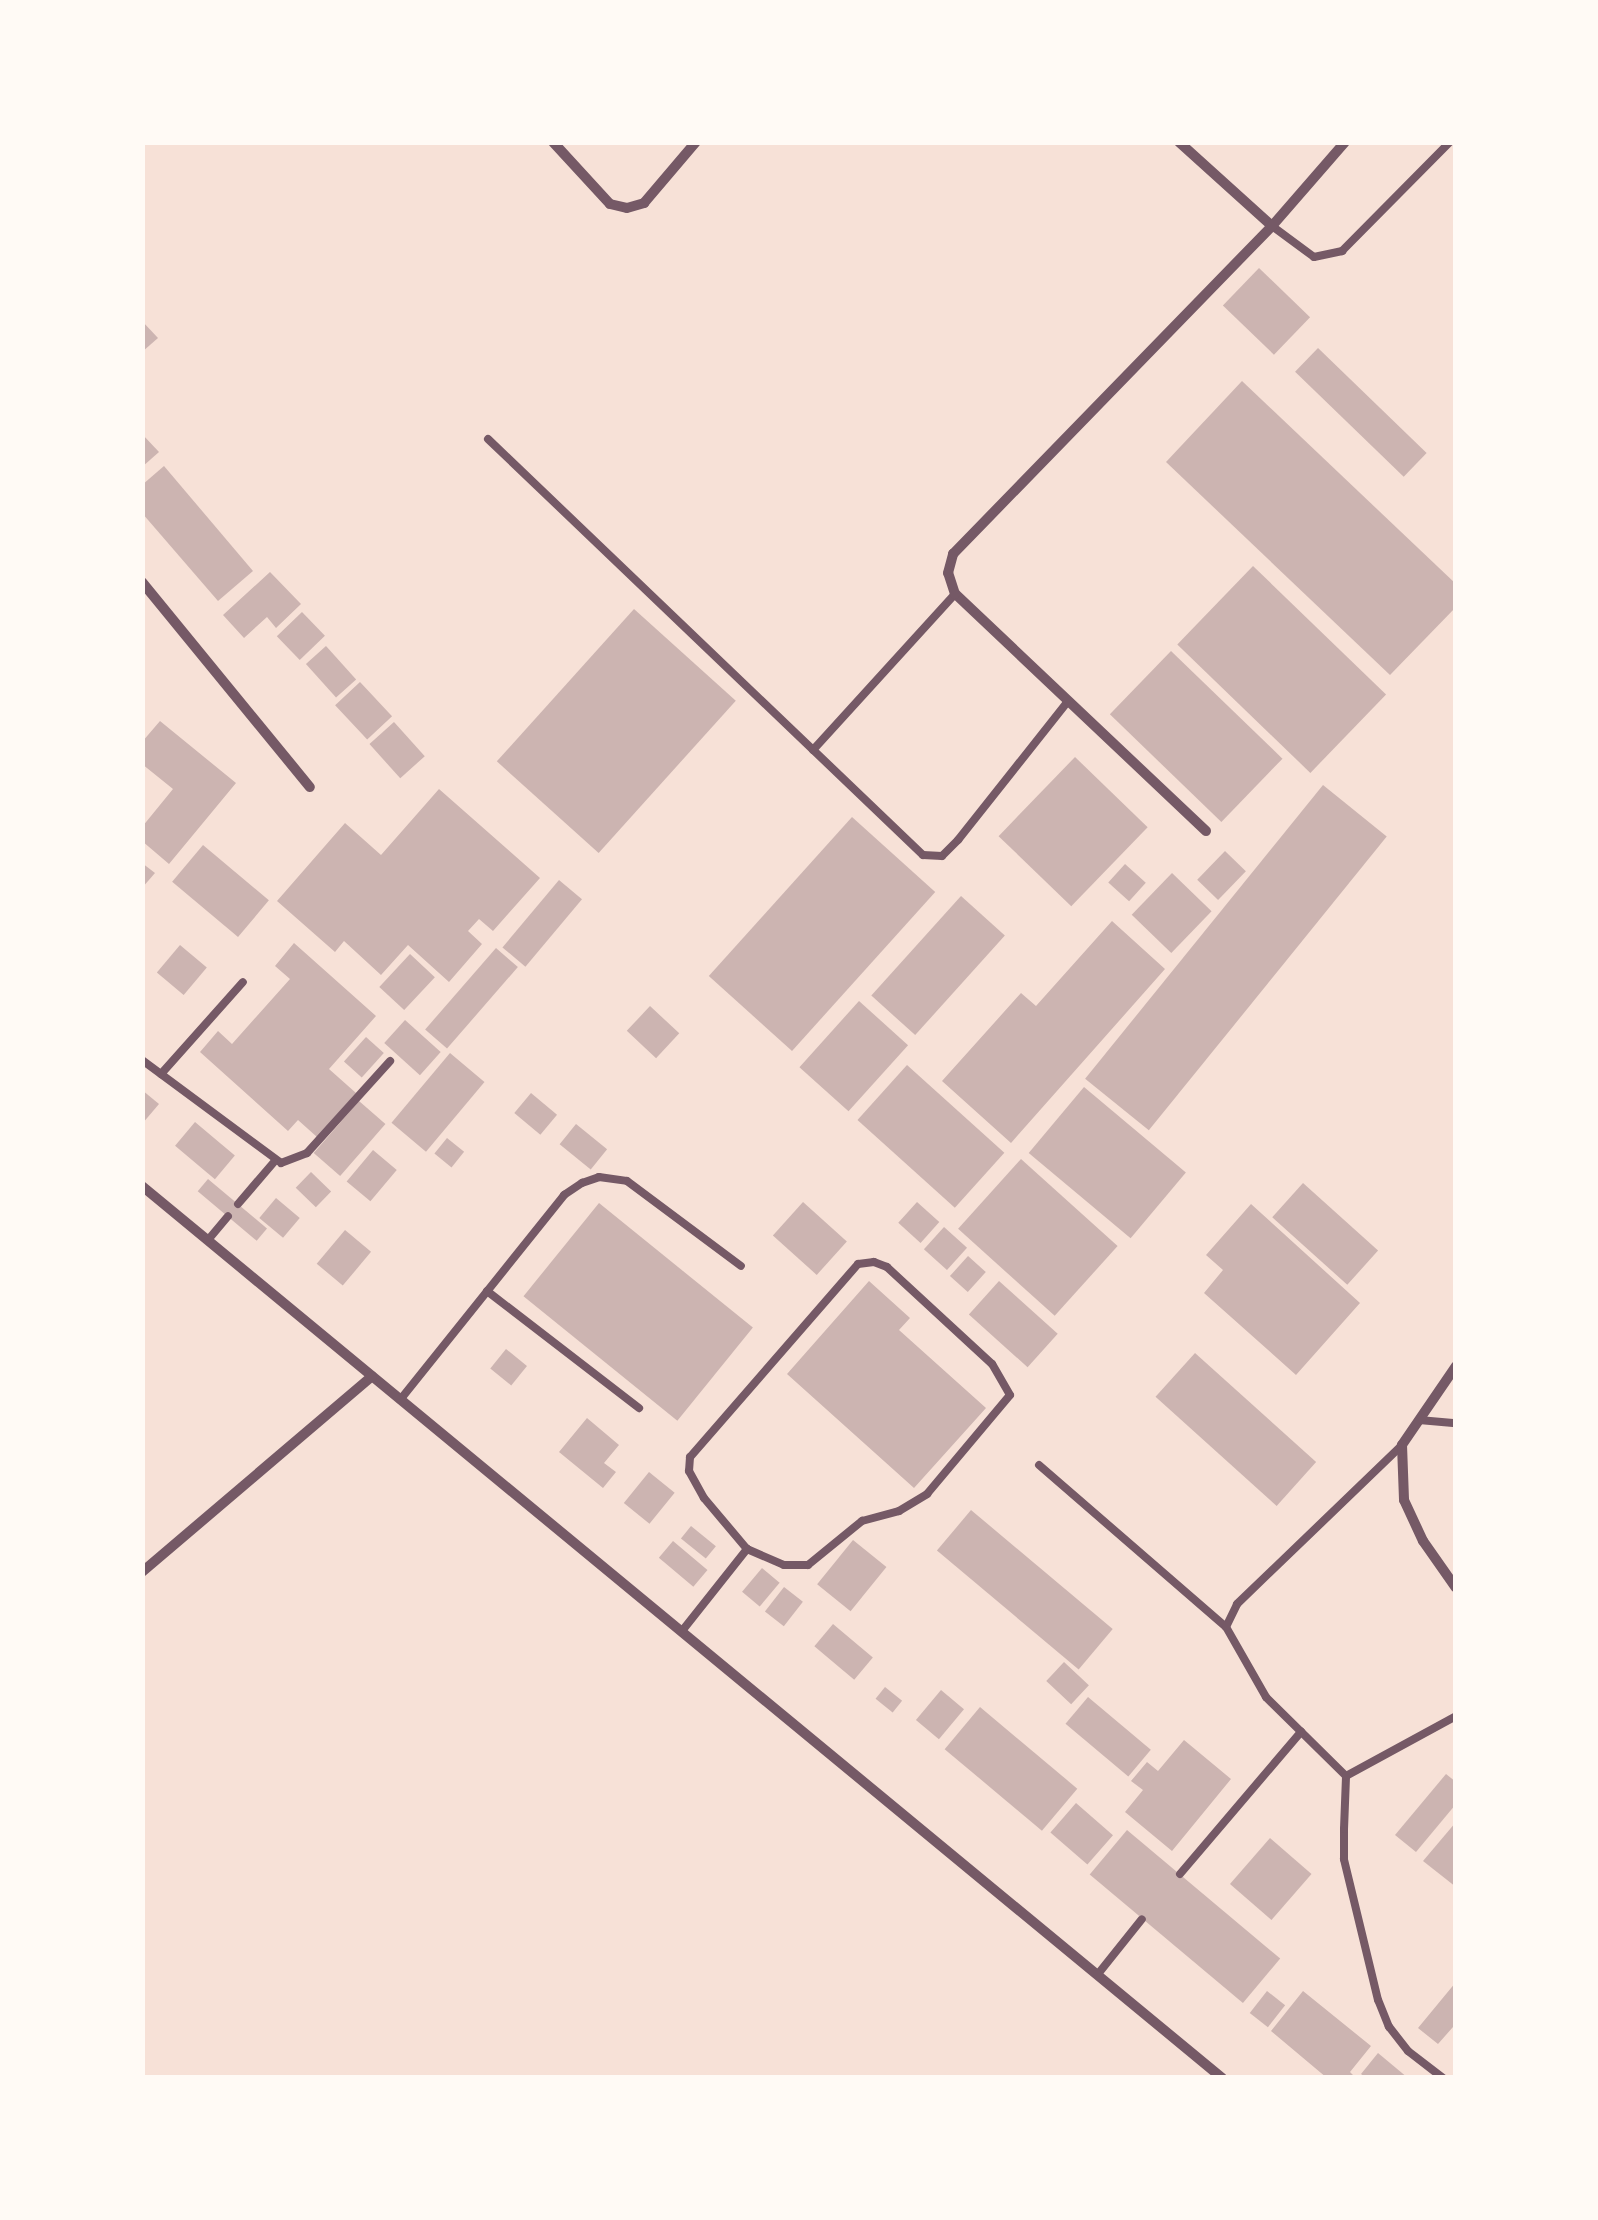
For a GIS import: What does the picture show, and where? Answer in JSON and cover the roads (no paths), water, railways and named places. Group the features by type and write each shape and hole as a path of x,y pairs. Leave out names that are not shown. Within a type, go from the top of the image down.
{"street":[{"path":"553,142 610,204 627,208 644,203 696,142"},
{"path":"1179,142 1272,226"},
{"path":"1206,831 955,594 948,573 952,554 1272,226 1344,142"},
{"path":"142,582 310,787"},
{"path":"142,1186 1222,2078"},
{"path":"1456,1366 1402,1444 1404,1500 1424,1541 1456,1588"},
{"path":"142,1572 372,1376"}],"lane":[{"path":"1272,226 1314,256 1342,251 1450,142"},
{"path":"488,439 923,855 942,856 1068,701"},
{"path":"813,750 955,594"},
{"path":"161,1074 244,982"},
{"path":"142,1060 274,1162 291,1162 307,1154 390,1061"},
{"path":"238,1204 274,1162"},
{"path":"400,1400 564,1195 599,1176 627,1180 741,1266"},
{"path":"208,1240 228,1216"},
{"path":"874,1262 887,1267 992,1364 1010,1395 927,1494 899,1512 862,1521 808,1566 784,1565 748,1549 704,1498 689,1471 690,1457 858,1264 874,1262"},
{"path":"487,1291 640,1408"},
{"path":"1419,1420 1456,1423"},
{"path":"1226,1627 1237,1604 1402,1444"},
{"path":"1039,1465 1226,1627 1266,1697 1346,1776 1344,1859 1378,2000 1390,2027 1408,2051 1444,2078"},
{"path":"682,1632 748,1549"},
{"path":"1346,1776 1456,1716"},
{"path":"1180,1874 1302,1732"},
{"path":"1098,1974 1142,1919"}]}
